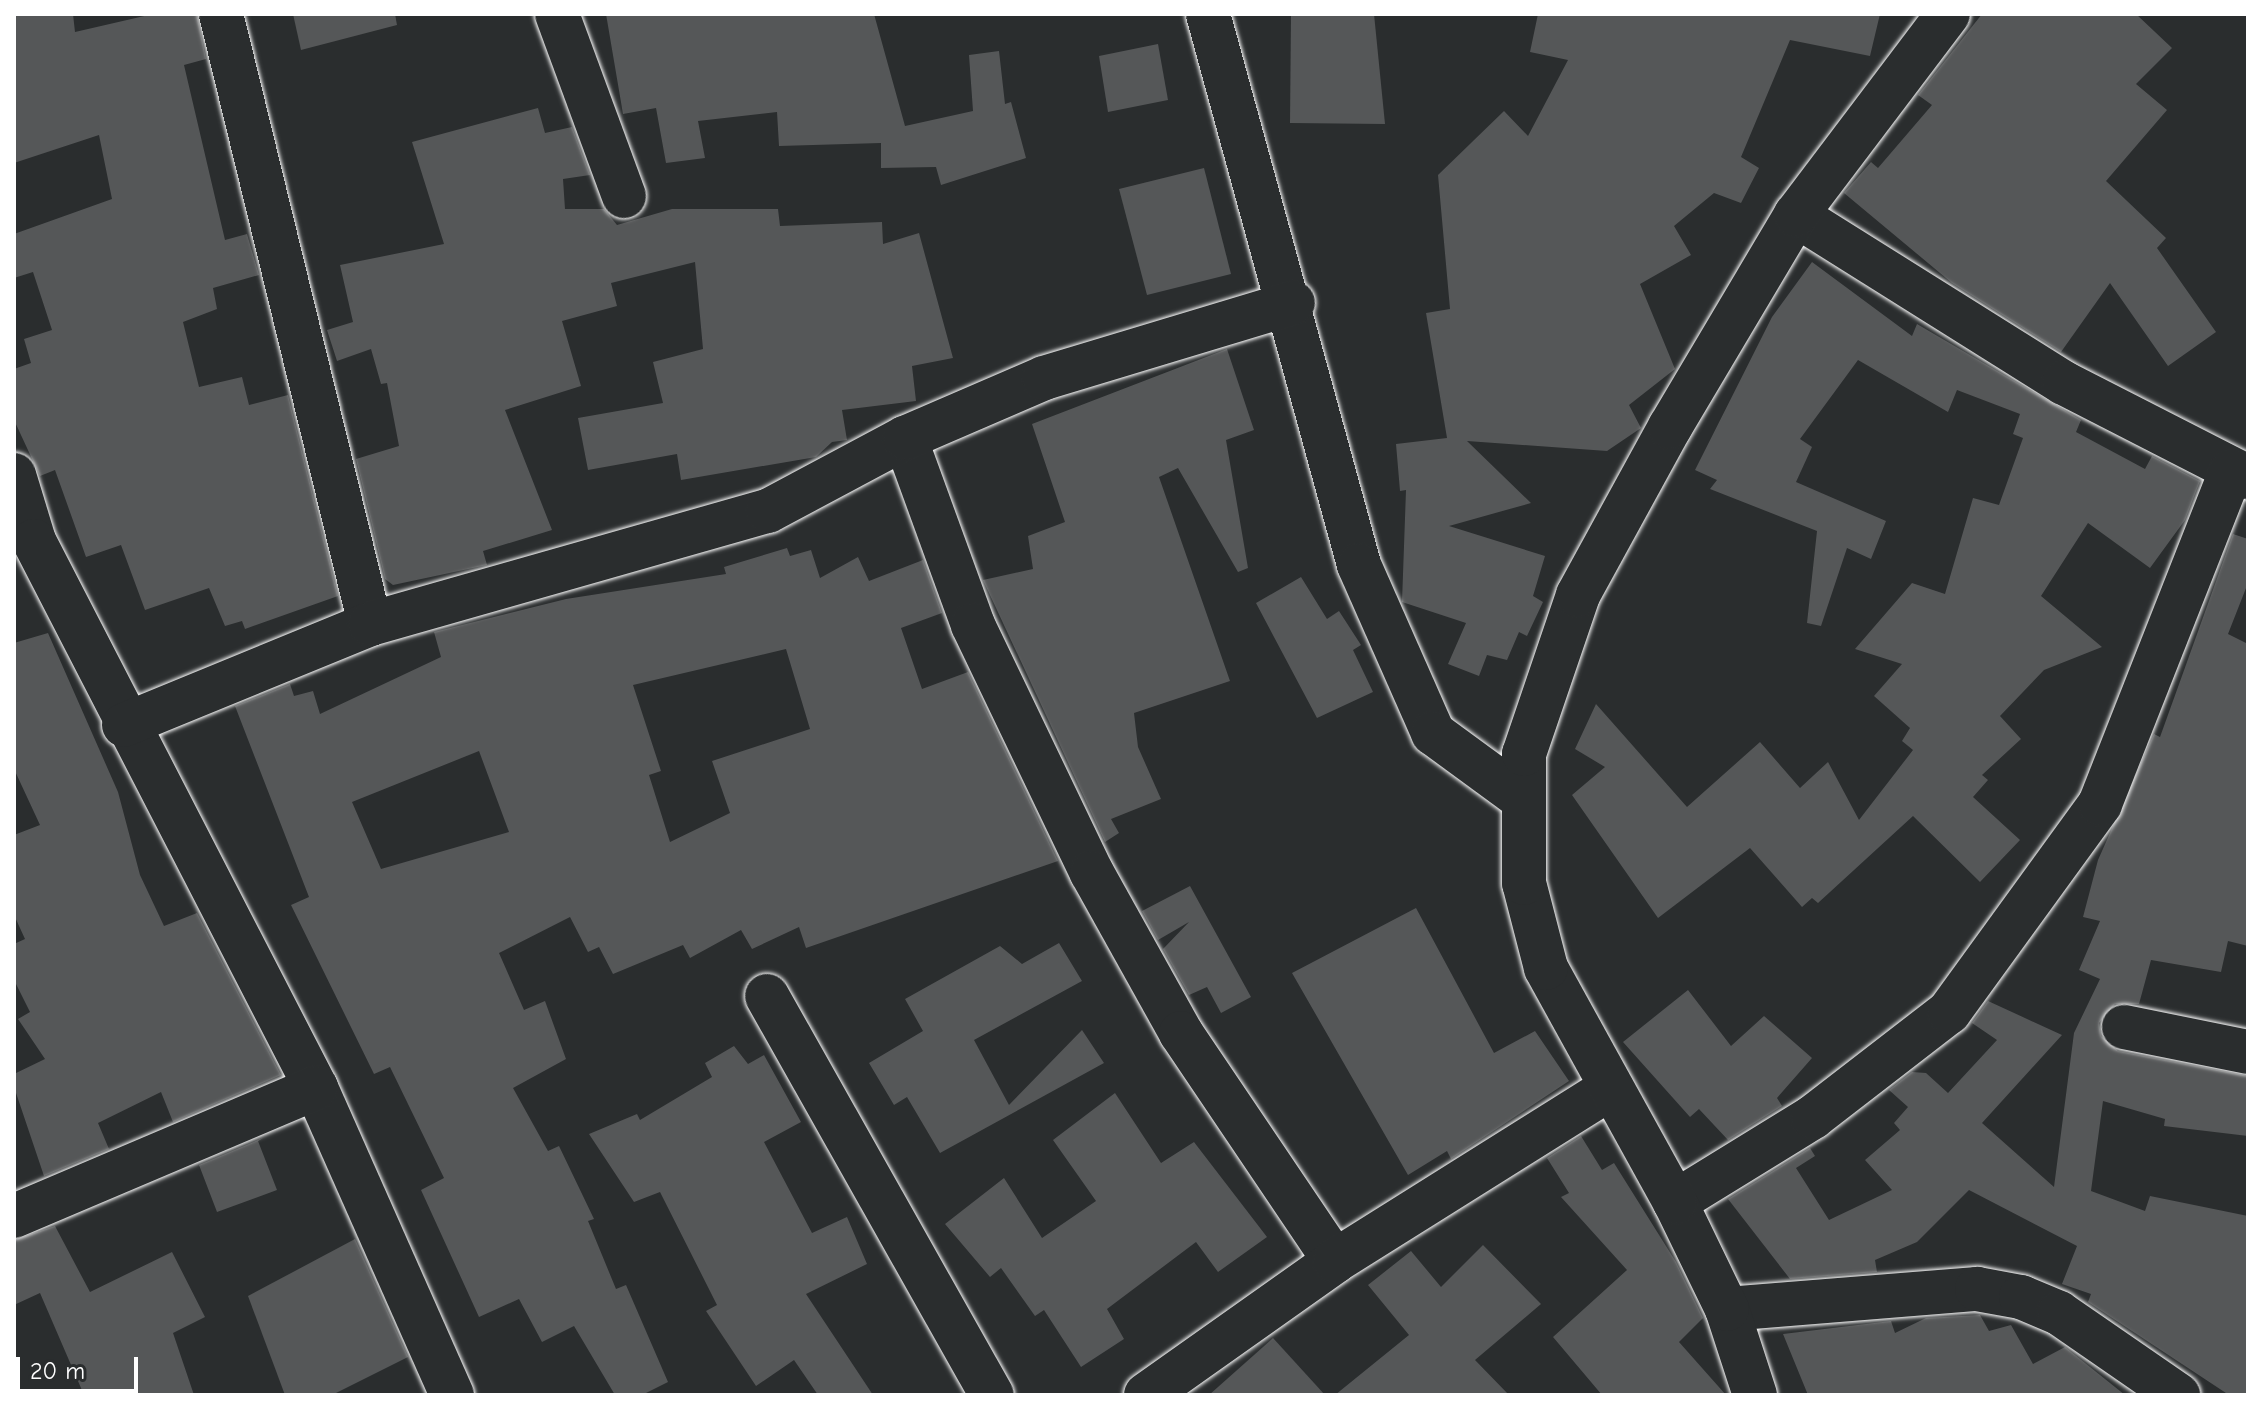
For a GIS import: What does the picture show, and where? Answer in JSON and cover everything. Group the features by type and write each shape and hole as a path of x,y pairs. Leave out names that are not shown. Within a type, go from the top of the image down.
{"street":[{"path":"221,14 370,624"},
{"path":"557,14 624,196"},
{"path":"1208,14 1293,303 1359,565 1414,699 1458,758 1519,796"},
{"path":"1755,1395 1727,1309 1675,1202 1608,1090 1546,968 1524,883 1519,796 1531,717 1578,595 1796,215 1948,14"},
{"path":"1675,1202 1813,1117 1949,1012 2100,804 2239,474 2064,383 1796,215"},
{"path":"124,725 370,624 768,511 905,438 1044,378 1293,303"},
{"path":"905,438 973,625 1092,873 1181,1033 1335,1261"},
{"path":"14,475 34,541 124,725 316,1088 441,1391"},
{"path":"767,996 992,1395"},
{"path":"2124,1027 2248,1052"},
{"path":"14,1216 316,1088"},
{"path":"1146,1395 1335,1261 1608,1090"},
{"path":"1727,1309 1977,1289 2021,1297 2059,1313 2178,1395"}],"building":[{"path":"14,14 73,14 75,32 153,14 197,14 206,59 184,65 225,240 247,234 259,275 213,288 217,309 183,322 199,387 242,377 249,405 288,395 338,596 245,629 242,621 225,626 209,588 145,610 121,545 86,557 55,470 40,476 14,420 14,369 31,363 24,339 52,330 33,272 14,278 14,234 112,199 99,135 14,163"},
{"path":"293,14 395,14 397,25 301,50"},
{"path":"606,14 874,14 905,126 973,111 969,55 999,51 1005,104 1011,102 1026,158 941,185 936,167 881,168 881,143 779,146 777,112 698,121 705,158 666,163 656,108 623,114"},
{"path":"1291,14 1374,14 1385,124 1290,123"},
{"path":"1538,14 1880,14 1870,56 1790,40 1741,157 1759,168 1741,203 1714,193 1674,226 1691,255 1640,284 1675,369 1629,405 1641,428 1607,451 1467,441 1531,503 1449,526 1545,556 1533,596 1543,602 1527,636 1519,632 1507,660 1487,655 1479,676 1448,664 1466,623 1402,602 1406,490 1400,491 1396,444 1447,438 1426,313 1450,309 1438,175 1504,111 1528,136 1568,60 1530,52"},
{"path":"1982,14 2136,14 2172,48 2136,84 2167,110 2106,181 2166,238 2157,248 2216,332 2168,366 2110,283 2061,352 1952,283 1844,193 1871,162 1878,168 1932,105 1918,95"},
{"path":"1158,44 1168,100 1108,112 1099,56"},
{"path":"538,108 545,133 572,127 590,175 563,179 565,209 604,209 617,225 672,209 778,209 780,226 882,222 883,244 919,233 953,358 912,366 916,401 842,410 847,440 832,442 816,457 681,480 677,454 588,470 578,418 663,403 653,362 703,349 695,262 611,283 617,306 562,321 581,386 505,410 552,530 483,551 487,565 393,585 385,579 356,459 399,446 387,383 381,384 371,349 337,361 327,330 353,322 340,265 444,244 412,142"},
{"path":"1204,168 1231,274 1147,295 1119,189"},
{"path":"1812,262 1912,336 1917,324 2081,420 2076,432 2145,469 2152,456 2200,481 2185,520 2150,568 2088,523 2041,596 2102,647 2044,670 2000,716 2021,739 1982,775 1988,780 1973,797 2020,840 1980,882 1913,816 1818,903 1812,898 1802,907 1750,848 1658,918 1572,795 1605,767 1575,749 1596,704 1687,807 1760,742 1800,788 1828,762 1859,820 1913,750 1902,741 1910,728 1874,696 1902,664 1855,649 1912,583 1945,594 1973,498 1999,505 2023,438 2013,434 2020,414 1957,390 1948,412 1858,360 1800,439 1812,447 1796,482 1886,521 1871,559 1847,548 1821,626 1807,623 1817,531 1710,489 1717,480 1695,470 1772,317"},
{"path":"1227,349 1254,430 1226,440 1248,568 1238,572 1178,468 1159,477 1230,681 1134,713 1138,747 1161,799 1111,819 1119,833 1105,842 983,580 1033,569 1028,536 1065,522 1032,424"},
{"path":"2233,534 2248,539 2248,583 2228,634 2248,644 2248,946 2228,941 2221,972 2151,960 2139,1004 2115,1004 2099,1023 2101,1036 2118,1051 2248,1076 2248,1136 2164,1126 2165,1119 2103,1101 2091,1191 2145,1211 2150,1196 2248,1216 2248,1395 2229,1395 2088,1302 2091,1294 2062,1284 2077,1246 1969,1190 1917,1242 1875,1260 1877,1272 1790,1279 1728,1199 1810,1148 1815,1156 1796,1168 1829,1220 1892,1190 1865,1160 1900,1130 1894,1123 1908,1107 1889,1090 1912,1072 1926,1073 1948,1093 1997,1040 1972,1023 1988,1001 2062,1035 1982,1123 2054,1187 2074,1033 2100,979 2079,970 2100,921 2083,917 2098,860 2154,734 2160,737"},
{"path":"787,548 790,556 811,550 820,578 858,557 869,581 923,560 942,613 901,628 922,689 968,672 1058,861 806,948 799,927 752,949 741,930 690,958 683,945 613,974 599,947 588,952 570,917 499,953 524,1010 545,1001 566,1059 513,1088 548,1151 559,1146 594,1219 588,1221 616,1289 626,1285 668,1382 642,1395 615,1395 574,1326 542,1342 519,1299 479,1317 421,1190 444,1178 390,1067 374,1074 291,905 309,897 235,706 290,684 294,696 313,691 320,714 441,657 434,632 566,599 726,574 724,567","holes":["786,649 810,729 712,761 730,813 670,842 649,775 661,771 633,685","479,751 509,832 381,869 352,802"]},
{"path":"1301,577 1327,619 1339,611 1361,645 1353,650 1373,692 1317,718 1256,603"},
{"path":"48,633 118,792 140,875 164,926 197,913 281,1075 173,1122 161,1092 98,1123 109,1149 44,1176 14,1087 14,1074 45,1059 18,1019 30,1012 14,980 14,944 25,939 14,915 14,835 40,825 14,769 14,643"},
{"path":"1190,886 1251,997 1221,1013 1207,987 1189,995 1163,949 1189,922 1158,940 1142,911"},
{"path":"1416,908 1494,1053 1535,1031 1569,1081 1451,1159 1447,1151 1408,1175 1292,973"},
{"path":"1059,943 1082,981 974,1040 1009,1105 1082,1030 1104,1063 940,1153 907,1097 894,1105 869,1063 923,1031 905,999 1000,946 1022,964"},
{"path":"1688,990 1731,1046 1764,1016 1812,1058 1777,1098 1782,1106 1728,1140 1699,1109 1690,1117 1623,1042"},
{"path":"734,1046 748,1064 764,1055 801,1122 764,1142 812,1233 847,1217 867,1264 806,1294 873,1395 818,1395 794,1360 756,1386 706,1311 717,1305 660,1192 634,1202 589,1134 637,1114 640,1120 712,1077 705,1063"},
{"path":"1115,1093 1161,1163 1194,1142 1267,1237 1218,1272 1196,1242 1107,1309 1124,1339 1081,1367 1044,1310 1035,1316 1001,1268 990,1277 945,1224 1004,1178 1042,1238 1096,1201 1053,1140"},
{"path":"1581,1136 1602,1170 1614,1163 1676,1262 1703,1318 1679,1342 1726,1395 1602,1395 1553,1337 1627,1270 1561,1197 1569,1193 1547,1158"},
{"path":"263,1138 258,1141 277,1190 217,1212 199,1165"},
{"path":"55,1226 90,1292 172,1252 205,1317 173,1333 194,1395 84,1395 40,1293 14,1305 14,1240"},
{"path":"355,1239 408,1357 332,1395 285,1395 248,1296"},
{"path":"1483,1245 1541,1304 1475,1360 1509,1395 1335,1395 1409,1335 1368,1285 1411,1251 1441,1287"},
{"path":"1980,1315 1989,1331 2011,1325 2033,1364 2065,1347 2125,1395 1808,1395 1783,1334 1891,1321 1895,1333 1926,1318"},
{"path":"1273,1338 1325,1395 1209,1395"}]}
